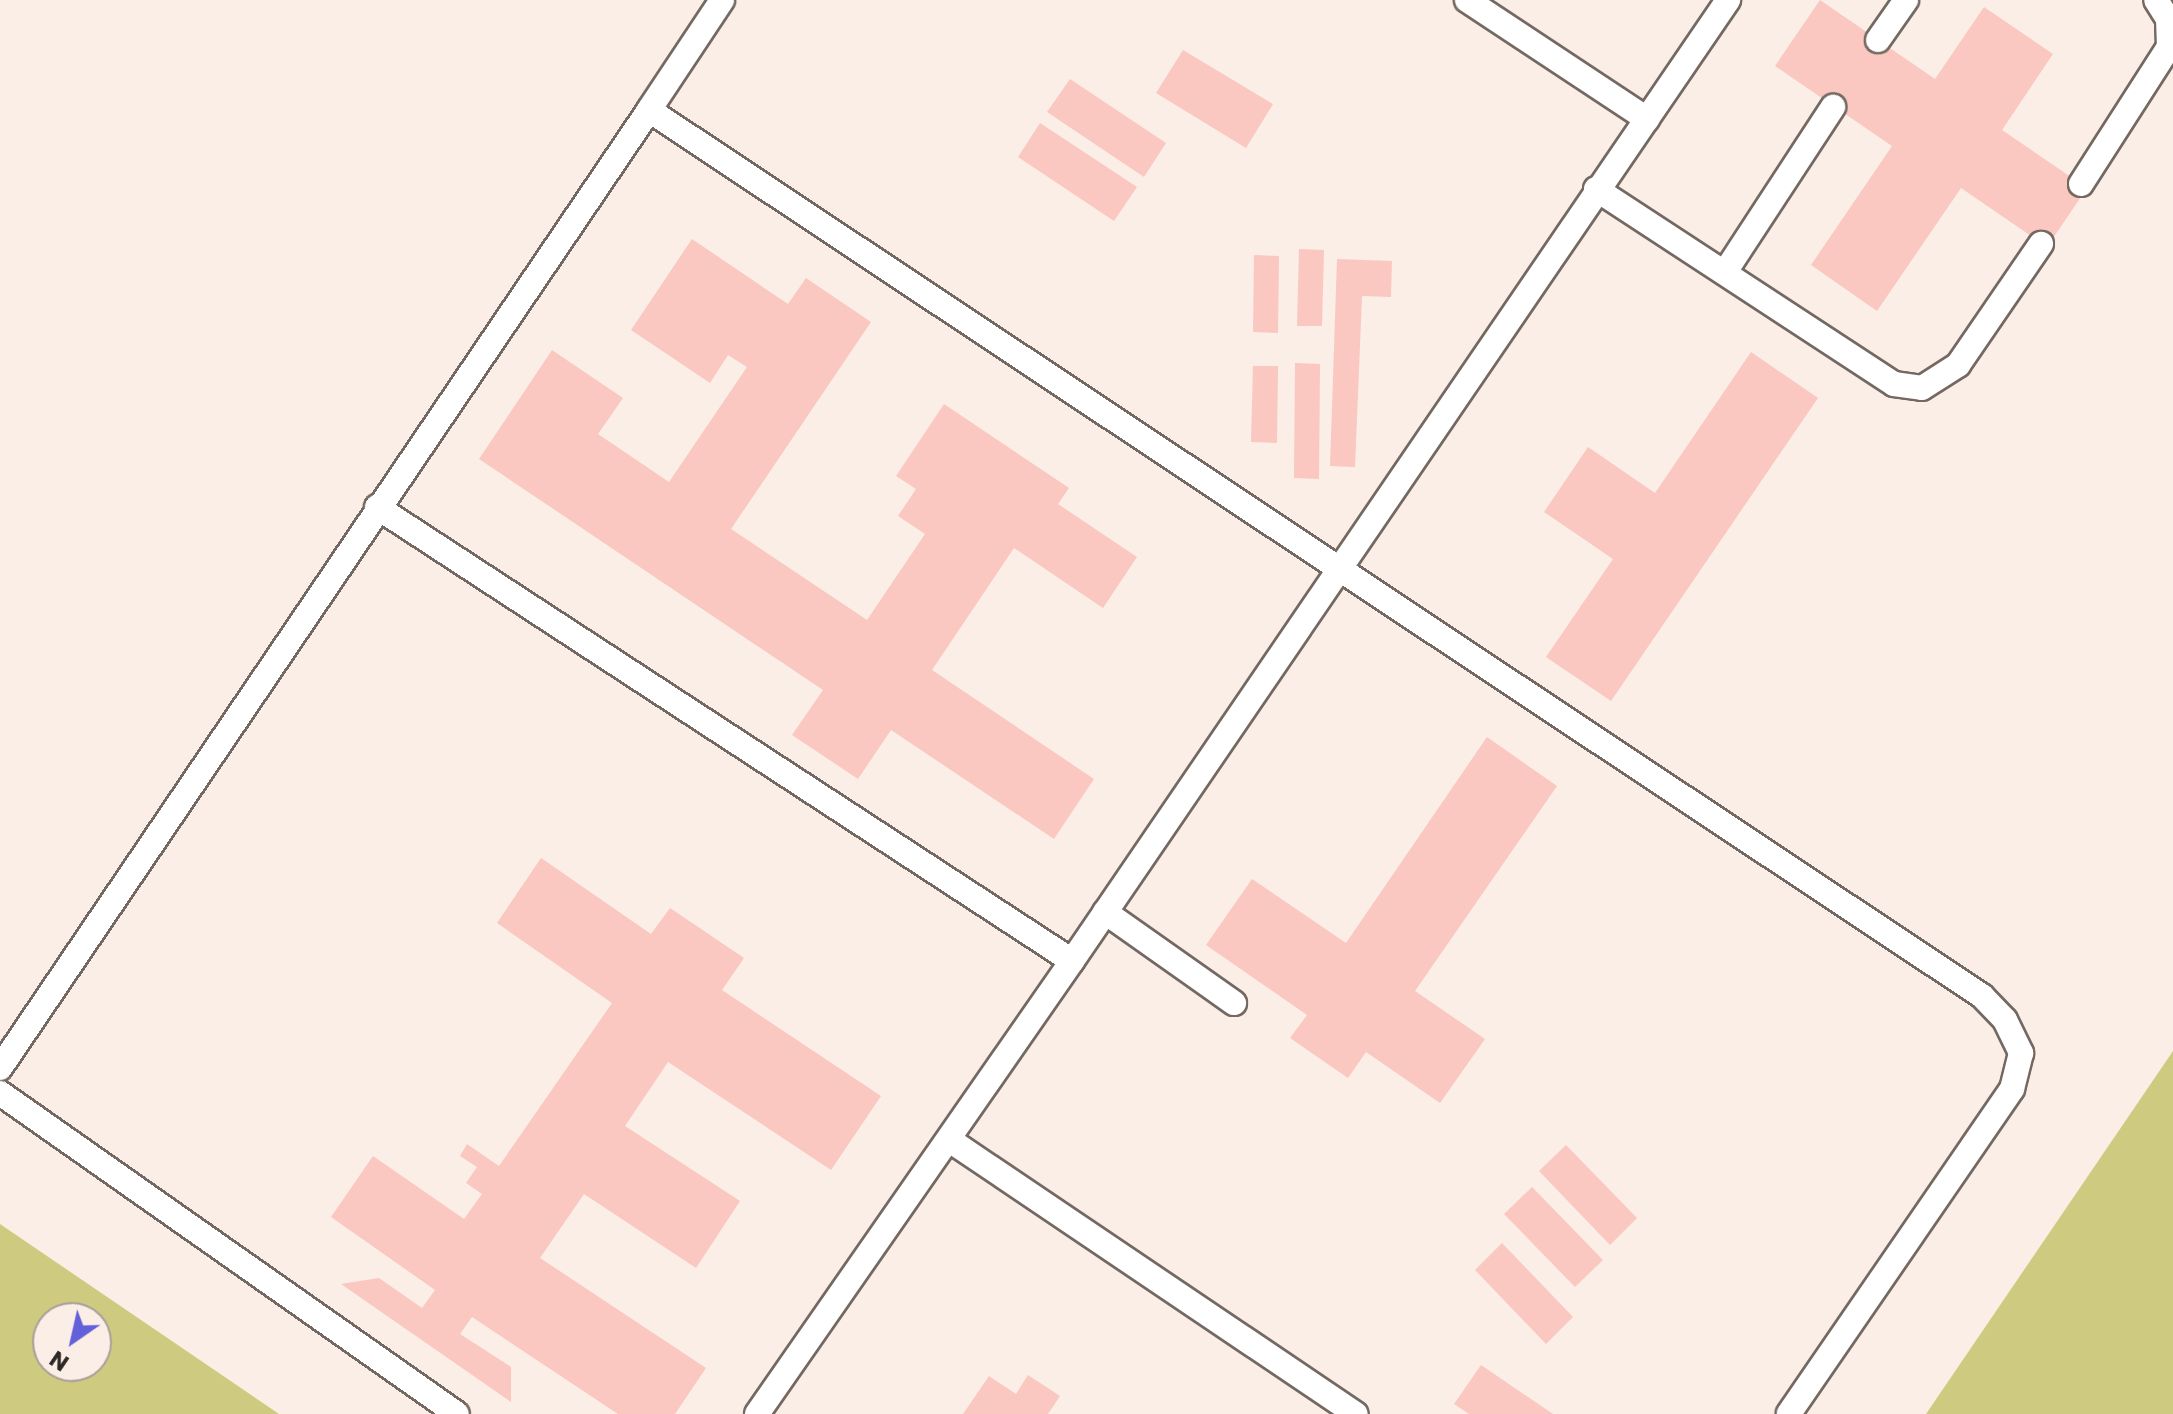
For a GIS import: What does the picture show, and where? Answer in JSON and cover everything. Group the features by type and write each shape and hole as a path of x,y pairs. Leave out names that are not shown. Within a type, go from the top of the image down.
{"lane":[{"path":"0,1068 722,0"},
{"path":"1467,0 1647,119"},
{"path":"757,1414 951,1141 1596,189 1728,0"},
{"path":"1878,40 1906,0"},
{"path":"2081,184 2169,47 2168,19 2156,0"},
{"path":"1727,269 1833,107"},
{"path":"649,110 1341,566 1982,996 2005,1020 2021,1053 2012,1089 1789,1414"},
{"path":"1596,189 1727,269 1894,384 1922,388 1958,365 2041,244"},
{"path":"377,507 1072,961"},
{"path":"1105,912 1234,1003"},
{"path":"0,1093 457,1414"},
{"path":"951,1141 1355,1414"}],"shaded area":[{"path":"2173,1051 2173,1414 1926,1414"},
{"path":"0,1224 279,1414 0,1414"}],"building":[{"path":"1820,0 1935,79 1984,7 2053,54 2002,130 2087,188 2047,247 1961,188 1877,311 1811,265 1892,146 1775,66"},
{"path":"1183,50 1273,104 1246,148 1156,93"},
{"path":"1070,79 1166,143 1144,177 1047,112"},
{"path":"1040,123 1137,187 1114,221 1018,157"},
{"path":"692,239 788,304 806,278 871,322 731,529 867,620 925,534 898,516 916,489 896,476 944,404 1069,488 1058,504 1137,557 1103,608 1014,548 932,670 1094,779 1054,839 891,730 858,779 792,735 823,690 479,459 552,350 623,398 598,434 669,482 747,367 728,355 710,383 631,330"},
{"path":"1299,249 1324,250 1322,326 1297,326"},
{"path":"1254,255 1279,256 1278,333 1253,332"},
{"path":"1337,259 1392,261 1391,297 1362,296 1355,467 1330,466"},
{"path":"1751,352 1818,398 1611,701 1546,657 1613,559 1544,512 1588,447 1655,493"},
{"path":"1295,363 1320,364 1319,479 1294,478"},
{"path":"1253,366 1278,366 1277,443 1251,442"},
{"path":"1487,737 1557,786 1415,991 1485,1039 1440,1103 1366,1052 1348,1078 1290,1038 1307,1015 1206,945 1252,879 1346,943"},
{"path":"541,858 651,934 670,908 744,958 722,990 881,1096 831,1170 668,1062 625,1126 740,1201 696,1268 584,1194 540,1258 706,1368 675,1414 618,1414 472,1317 460,1334 511,1367 511,1402 341,1284 379,1278 422,1308 435,1290 331,1217 373,1156 464,1219 482,1194 466,1183 477,1167 460,1156 467,1144 499,1166 612,1003 497,923"},
{"path":"1566,1145 1637,1218 1610,1245 1539,1171"},
{"path":"1532,1187 1603,1260 1575,1287 1504,1214"},
{"path":"1502,1243 1573,1317 1546,1344 1475,1270"},
{"path":"1481,1365 1553,1414 1469,1414 1454,1404"},
{"path":"1028,1375 1060,1396 1048,1414 963,1414 989,1376 1016,1394"}]}
